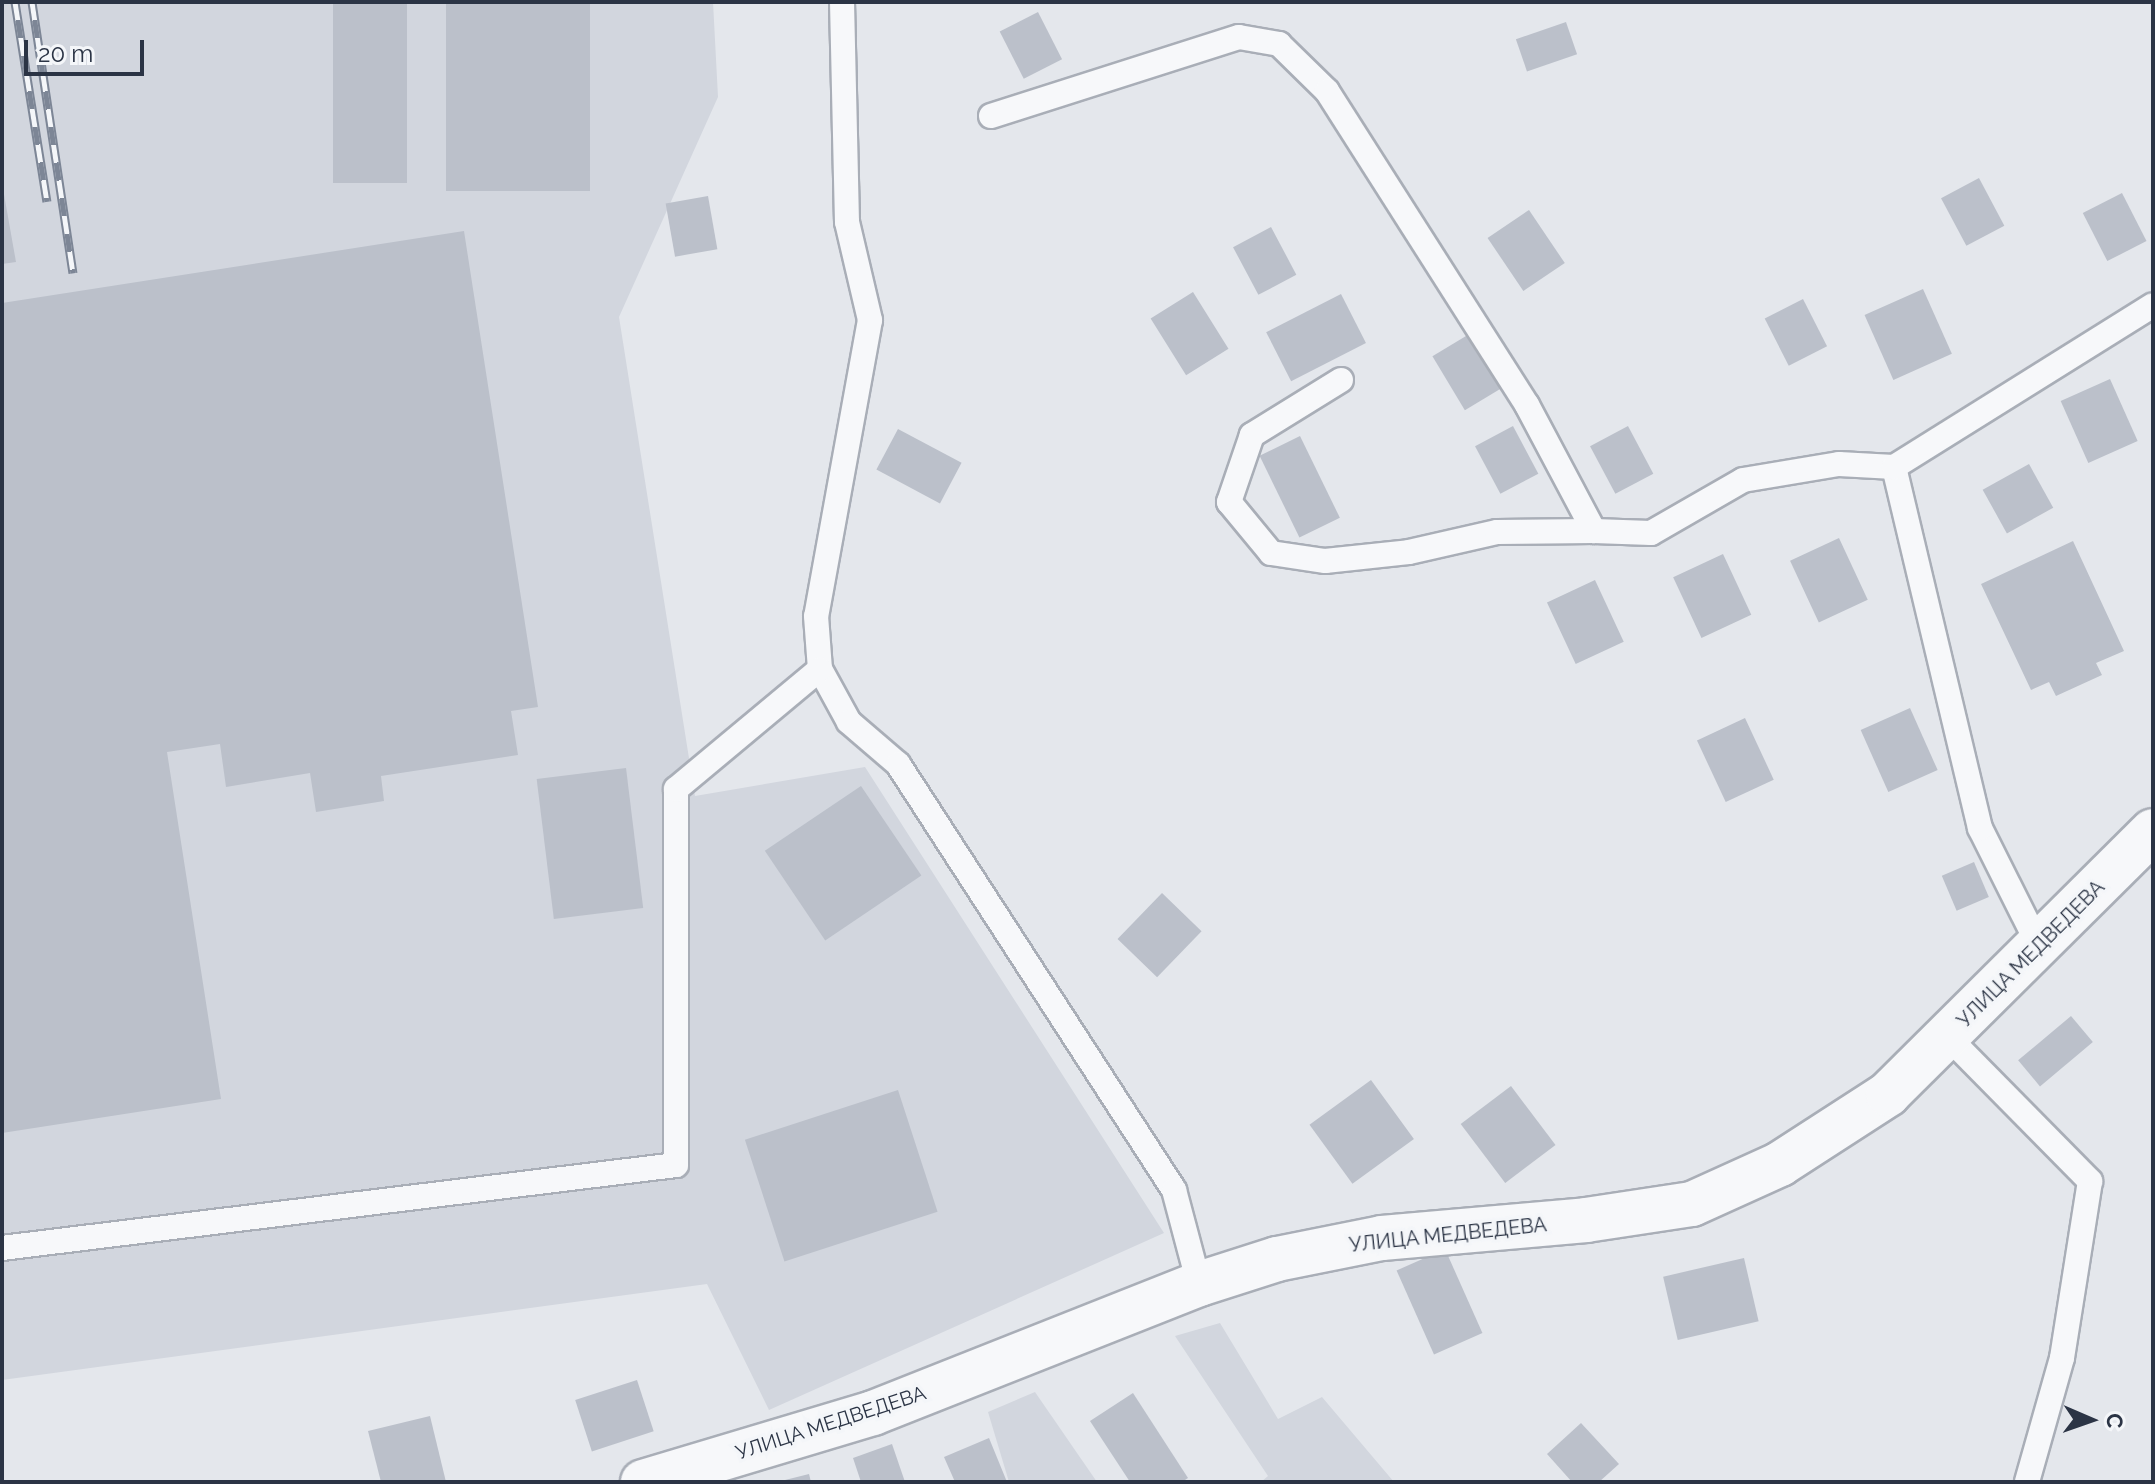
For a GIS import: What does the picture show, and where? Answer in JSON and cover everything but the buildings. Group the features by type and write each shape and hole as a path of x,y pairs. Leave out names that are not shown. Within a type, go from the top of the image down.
{"street":[{"name":"УЛИЦА МЕДВЕДЕВА","path":"643,1482 873,1413 1199,1284 1277,1259 1382,1238 1586,1220 1692,1204 1780,1164 1888,1094 2040,948 2132,878 2153,831"}],"lane":[{"path":"842,2 847,222 870,320 816,616 820,669 849,722 898,764 1174,1190 1199,1284"},
{"path":"991,116 1239,37 1279,44 1327,91 1527,405 1594,531"},
{"path":"1341,380 1252,435 1229,502 1271,553 1325,561 1409,552 1497,532 1651,533 1743,480 1839,464 1894,467 2153,305"},
{"path":"1894,467 1980,828 2040,948"},
{"path":"2,1248 676,1165 676,789 820,669"},
{"path":"1947,1036 2090,1181 2062,1358 2027,1482"}],"shaded area":[{"path":"2,2 713,2 718,97 619,317 695,796 865,767 1164,1233 769,1410 707,1284 2,1380"},
{"path":"1220,1323 1278,1419 1322,1397 1394,1482 1261,1482 1268,1476 1175,1336"},
{"path":"1035,1392 1097,1482 1009,1482 988,1412"}],"railway":[{"path":"15,2 47,201"},
{"path":"32,2 73,273"}]}
